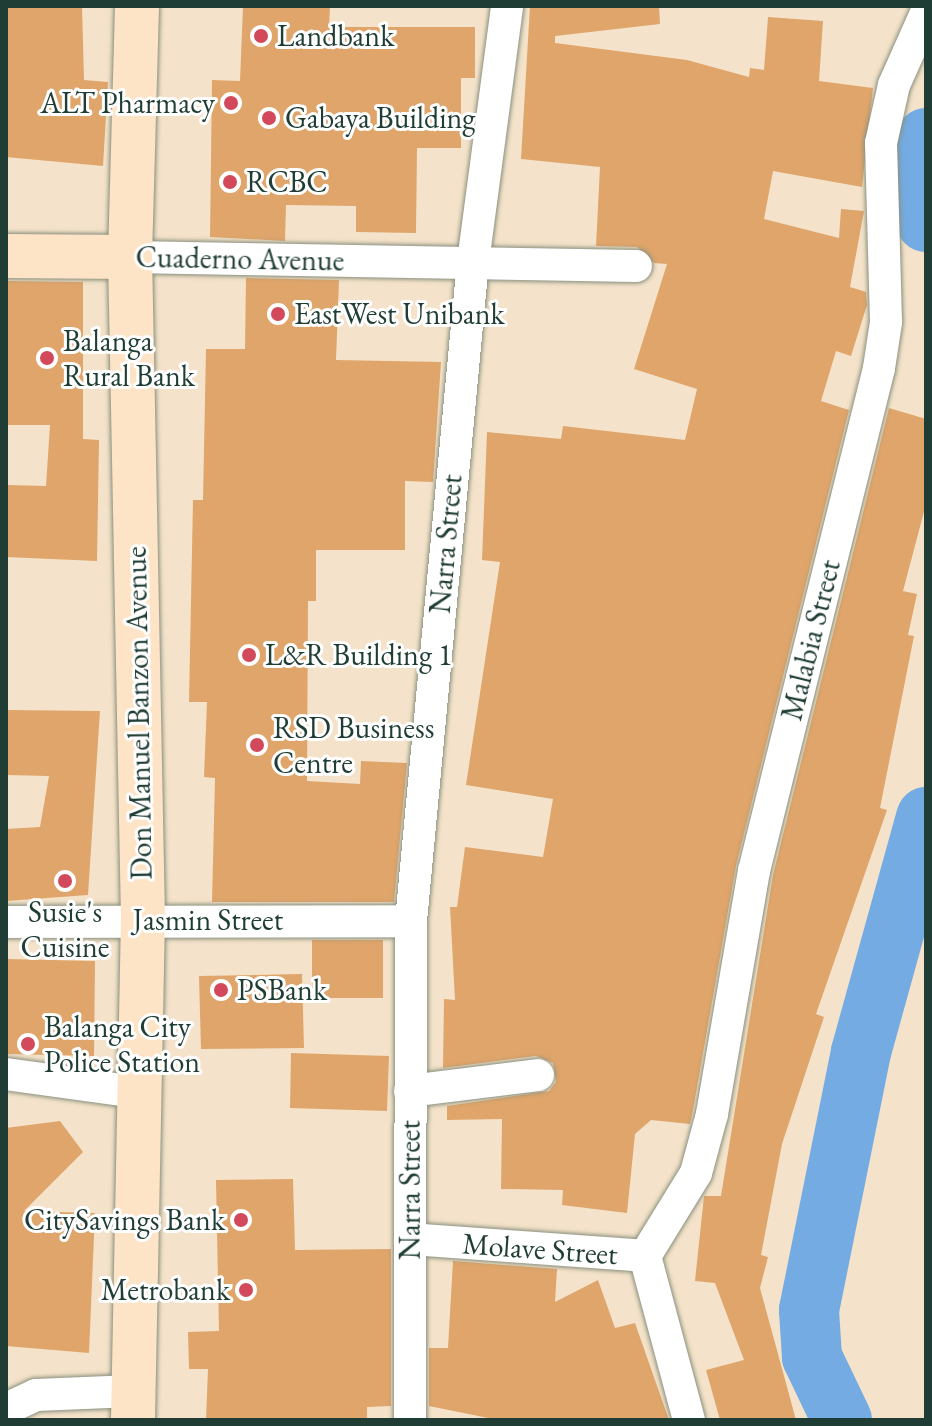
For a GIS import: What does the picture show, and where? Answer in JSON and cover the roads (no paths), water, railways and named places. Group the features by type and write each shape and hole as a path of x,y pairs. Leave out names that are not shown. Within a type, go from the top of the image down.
{"main road":[{"name":"Don Manuel Banzon Avenue","path":"133,1405 136,1092 143,919 130,257 137,6"},
{"name":"Cuaderno Avenue","path":"6,256 130,257"}],"street":[{"name":"Narra Street","path":"410,1420 411,921 473,262 507,6"},
{"name":"Malabia Street","path":"645,1256 696,1173 712,1114 754,871 879,368 886,322 881,143 894,85 926,13"},
{"name":"Cuaderno Avenue","path":"130,257 636,266"},
{"name":"Jasmin Street","path":"6,922 143,919 411,921"},
{"path":"6,1074 136,1092"},
{"path":"410,1091 538,1075"},
{"name":"Molave Street","path":"410,1239 645,1256 689,1420"},
{"path":"6,1409 36,1395 133,1405"}],"waterway":[{"path":"926,138 926,222"},
{"path":"842,1420 812,1357 809,1310 861,1052 926,817"}],"place":[{"name":"Landbank","path":"261,36"},
{"name":"ALT Pharmacy","path":"231,103"},
{"name":"Gabaya Building","path":"269,118"},
{"name":"RCBC","path":"230,182"},
{"name":"EastWest Unibank","path":"278,314"},
{"name":"Balanga Rural Bank","path":"47,358"},
{"name":"L&R Building 1","path":"249,655"},
{"name":"RSD Business Centre","path":"257,745"},
{"name":"Susie's Cuisine","path":"65,881"},
{"name":"PSBank","path":"221,990"},
{"name":"Balanga City Police Station","path":"28,1044"},
{"name":"CitySavings Bank","path":"241,1220"},
{"name":"Metrobank","path":"246,1290"}]}
